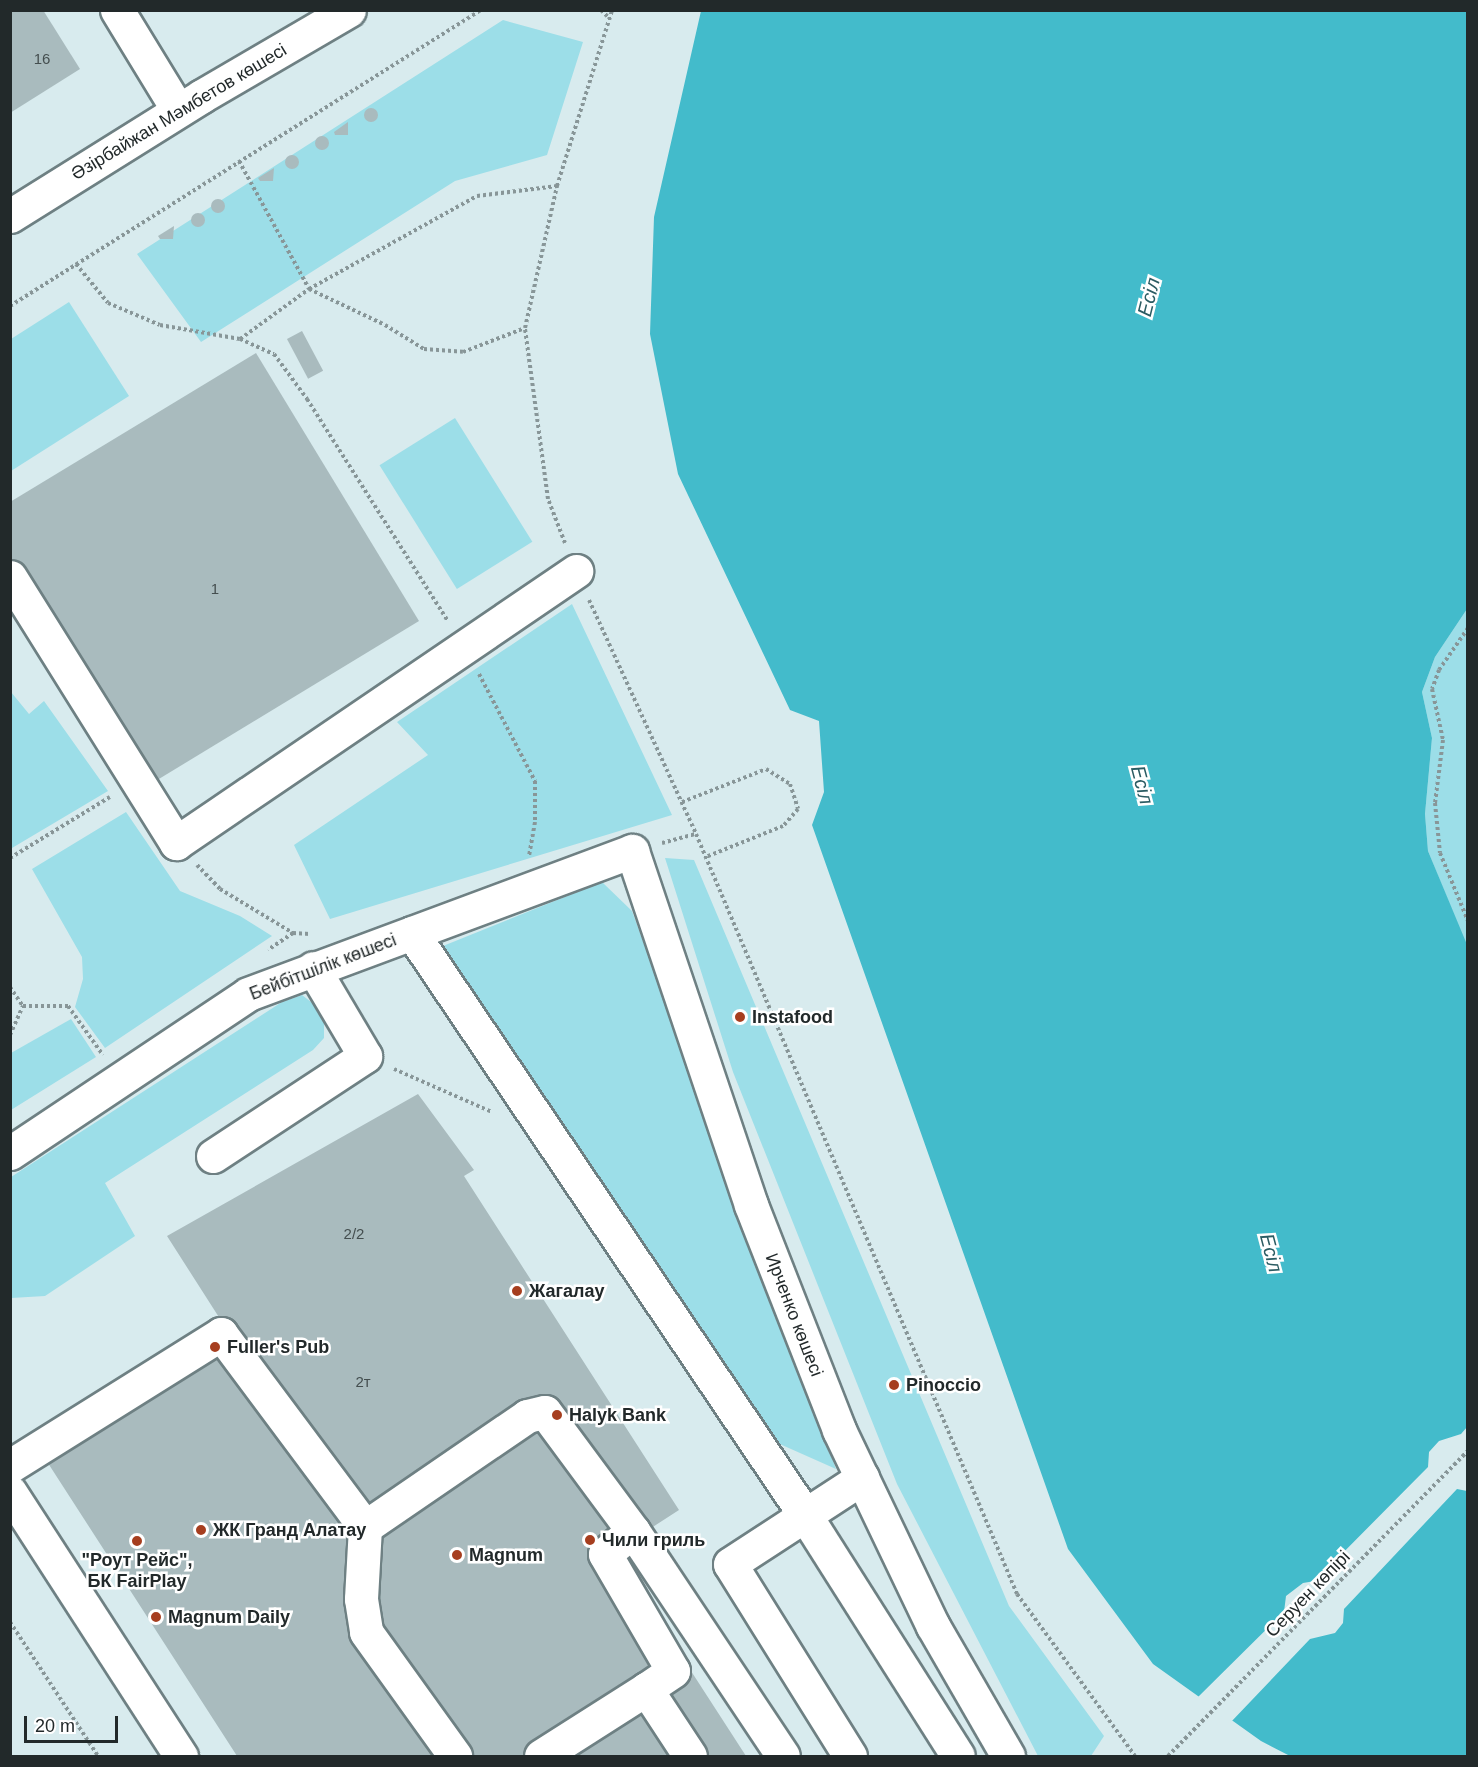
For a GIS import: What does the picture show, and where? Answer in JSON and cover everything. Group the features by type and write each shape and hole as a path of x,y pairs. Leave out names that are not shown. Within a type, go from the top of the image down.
{"street":[{"path":"117,10 178,110"},
{"name":"Әзірбайжан Мәмбетов көшесі","path":"10,216 178,110 349,10"},
{"path":"10,577 134,782 176,843 576,571"},
{"name":"Бейбітшілік көшесі","path":"10,1153 248,994 632,851"},
{"name":"Ирченко көшесі","path":"632,851 751,1205 839,1430 933,1626 1008,1756"},
{"path":"412,933 545,1135 805,1515 958,1756"},
{"path":"213,1156 365,1056 313,968"},
{"path":"10,1466 221,1334 365,1527 362,1599 366,1632 454,1756"},
{"path":"365,1527 536,1411 545,1412 633,1531 783,1756"},
{"path":"850,1756 730,1564 862,1478"},
{"path":"10,1492 181,1756"},
{"path":"542,1756 673,1671 605,1554 633,1531"},
{"path":"646,1689 690,1756"}],"path":[{"path":"10,306 481,10"},
{"path":"601,10 609,18"},
{"path":"612,10 557,186 525,328 548,499 576,571 706,857 1017,1594 1135,1756"},
{"path":"240,161 309,289 385,325 424,349 463,352 525,328"},
{"path":"240,339 309,289 477,196 557,186"},
{"path":"76,264 108,303 160,325 240,339 274,354 307,399 464,647 535,781 535,822 528,864"},
{"path":"1467,628 1439,670 1432,689 1443,740 1436,803 1440,854 1467,921"},
{"path":"681,802 766,769 790,784 798,809 783,826 706,857"},
{"path":"10,858 134,782"},
{"path":"176,843 220,889 293,933 264,953"},
{"path":"10,987 24,1006"},
{"path":"10,1035 24,1006"},
{"path":"24,1006 68,1006 105,1058"},
{"path":"95,1064 115,1051"},
{"path":"365,1056 545,1135"},
{"name":"Серуен көпірі","path":"1168,1756 1467,1451"},
{"path":"10,1622 98,1756"}],"shaded area":[{"path":"503,20 583,42 547,155 455,181 201,342 137,254"},
{"path":"69,302 129,396 11,471 11,339"},
{"path":"455,418 532,542 457,589 380,465"},
{"path":"572,604 672,815 330,919 294,845 428,755 397,722"},
{"path":"1467,609 1467,947 1428,851 1425,814 1432,738 1422,692 1435,657"},
{"path":"11,692 29,714 44,701 108,791 12,848"},
{"path":"126,812 180,891 240,916 272,936 105,1048 75,1007 83,979 82,957 32,869"},
{"path":"665,858 694,860 1009,1606 1104,1736 1091,1756 1038,1756 897,1484 733,1072"},
{"path":"602,882 632,911 836,1469 773,1441 443,946"},
{"path":"302,995 315,1005 324,1021 324,1038 313,1050 105,1183 135,1236 45,1296 11,1298 11,1177 282,1002"},
{"path":"71,1019 96,1057 11,1110 11,1053"}],"water":[{"name":"Есіл","path":"701,11 1467,11 1467,609 1435,657 1422,692 1432,738 1425,814 1428,851 1468,947 1467,1756 1290,1756 1261,1741 1153,1664 1068,1549 812,825 824,792 819,721 790,710 678,474 650,334 654,217"}],"pier":[{"path":"1467,1427 1467,1491 1457,1489 1344,1609 1343,1623 1335,1633 1310,1639 1230,1723 1196,1699 1284,1612 1286,1596 1303,1583 1315,1581 1428,1467 1429,1452 1439,1441 1461,1434"}],"building":[{"path":"10,10 43,10 80,69 10,113"},
{"path":"368,108 374,108 378,115 374,122 368,122 364,118 364,112"},
{"path":"348,122 348,135 335,135 334,132"},
{"path":"319,136 325,136 329,143 325,150 319,150 315,146 315,140"},
{"path":"289,155 295,155 299,162 295,169 289,169 285,165 285,159"},
{"path":"274,168 273,181 260,181 258,178"},
{"path":"215,199 221,199 225,206 221,213 215,213 211,209 211,203"},
{"path":"195,213 201,213 205,220 201,227 195,227 191,223 191,217"},
{"path":"174,226 173,239 160,239 158,236"},
{"path":"302,331 323,371 308,379 287,339"},
{"path":"256,353 419,621 149,785 10,557 10,502"},
{"path":"418,1094 474,1170 464,1176 679,1510 614,1552 746,1756 237,1756 35,1443 222,1322 167,1236"}],"place":[{"name":"Instafood","path":"740,1017"},
{"name":"Жагалау","path":"517,1291"},
{"name":"Fuller's Pub","path":"215,1347"},
{"name":"Pinoccio","path":"894,1385"},
{"name":"Halyk Bank","path":"557,1415"},
{"name":"ЖК Гранд Алатау","path":"201,1530"},
{"name":"Чили гриль","path":"590,1540"},
{"name":"\"Роут Рейс\", БК FairPlay","path":"137,1541"},
{"name":"Magnum","path":"457,1555"},
{"name":"Magnum Daily","path":"156,1617"}]}
